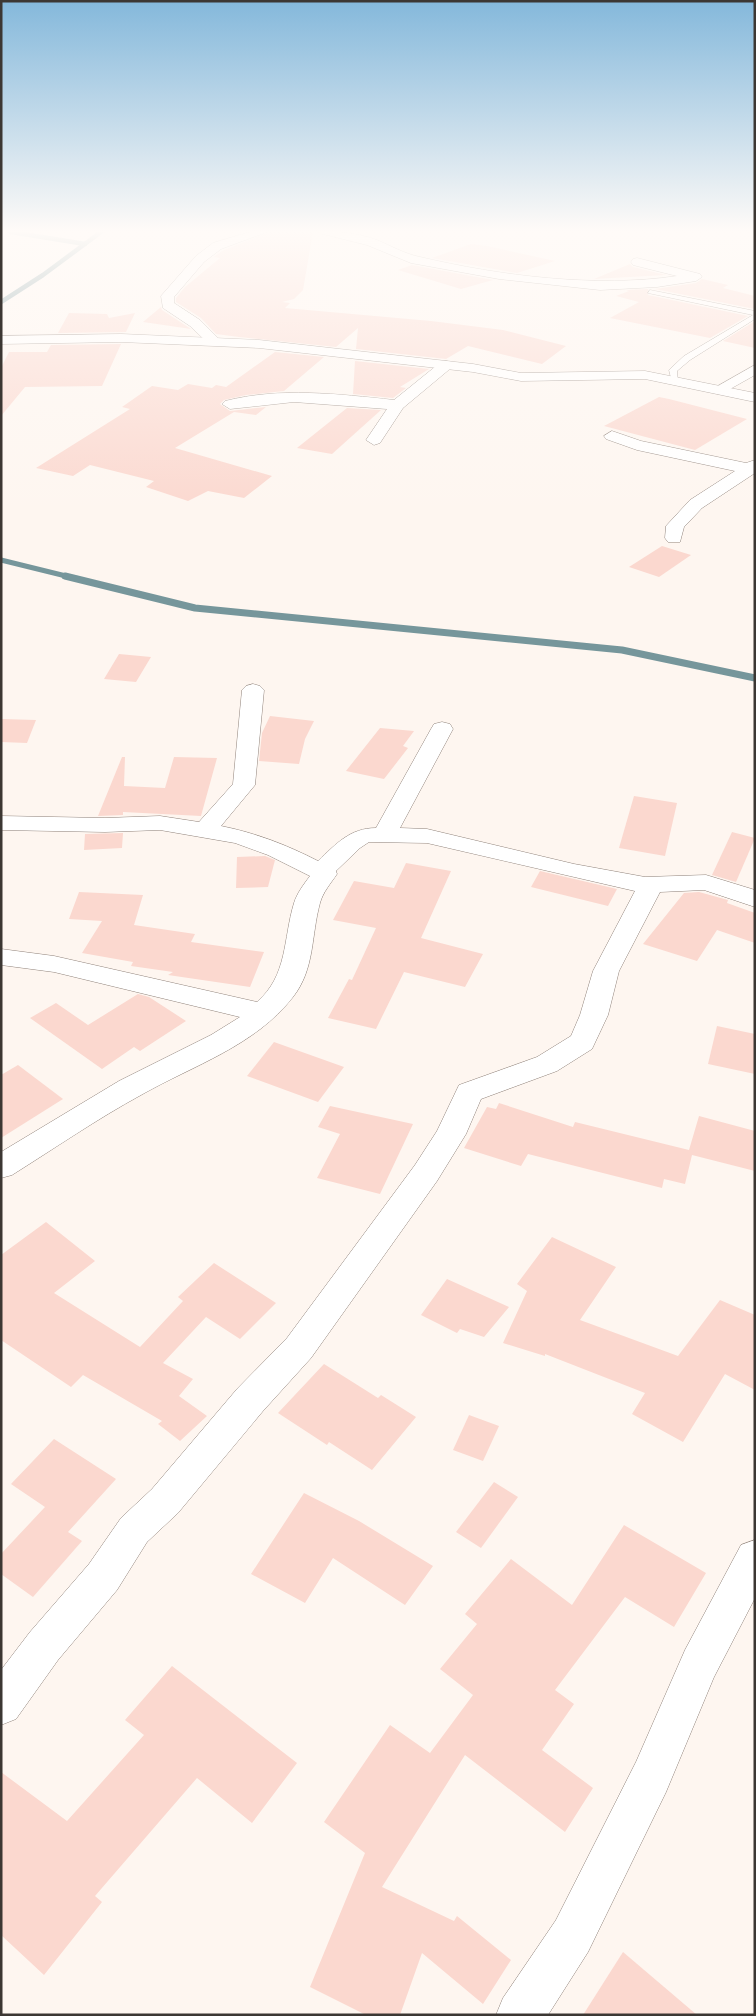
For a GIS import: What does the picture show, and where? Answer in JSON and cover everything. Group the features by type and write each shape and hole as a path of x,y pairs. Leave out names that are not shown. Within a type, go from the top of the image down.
{"street":[{"path":"198,326 214,341"},
{"path":"1,340 81,338 214,341 297,348 446,365 520,377 563,378 645,375 755,398"},
{"path":"374,440 397,405 446,365"},
{"path":"718,390 755,369"},
{"path":"230,404 260,398 297,396 397,405"},
{"path":"612,436 637,445 752,467"},
{"path":"674,538 675,526 696,504 752,467"},
{"path":"205,830 244,785 253,690"},
{"path":"383,837 442,729"},
{"path":"1,823 160,824 205,830 241,837 259,843 325,874 308,901 301,943 293,971 284,989 264,1013 218,1044 147,1079 1,1167"},
{"path":"1,1704 44,1646 103,1577 134,1530 165,1501 250,1400 299,1348 426,1173 450,1134 469,1092 547,1064 582,1042 594,1015 606,971 650,886 426,836 383,837 364,835 351,843 321,872"},
{"path":"643,885 706,882 755,899"},
{"path":"1,957 54,964 264,1013"},
{"path":"520,2015 572,1936 651,1777 699,1664 755,1558"}],"lane":[{"path":"675,380 673,370 687,358 737,326"}],"building":[{"path":"62,326 129,326 126,332 58,333"},
{"path":"171,326 187,326 191,329"},
{"path":"209,326 472,326 503,330 566,346 542,364 468,346 446,359 356,349 358,328 336,347 216,334"},
{"path":"650,326 731,326 710,338"},
{"path":"747,326 755,326 755,348 723,341"},
{"path":"121,344 102,386 25,387 1,416 1,368 9,352 47,352 51,345"},
{"path":"275,352 324,357 284,391 246,395 224,400 220,404 230,411 266,407 256,415 234,412 175,448 272,476 244,498 208,491 188,501 146,487 154,481 90,465 73,476 36,468 130,409 122,407 152,386 178,390 188,384 212,388 216,385 226,387"},
{"path":"355,361 429,369 400,387 406,388 393,398 353,394"},
{"path":"659,397 747,419 695,450 604,426"},
{"path":"347,408 381,410 332,454 297,448"},
{"path":"662,546 691,555 659,577 629,567"},
{"path":"119,654 151,657 136,682 104,679"},
{"path":"270,716 314,721 305,739 299,764 259,761 262,733"},
{"path":"1,719 36,720 27,743 1,742"},
{"path":"380,728 414,731 403,746 408,748 384,779 346,771"},
{"path":"122,757 125,757 124,786 165,788 174,757 217,758 201,816 123,812 123,815 98,816"},
{"path":"634,796 677,803 665,856 619,848"},
{"path":"732,832 755,838 736,882 712,875"},
{"path":"123,833 122,848 84,850 85,834"},
{"path":"265,856 275,860 268,887 236,888 237,857"},
{"path":"406,863 451,871 421,938 483,954 465,987 404,972 376,1029 328,1018 349,979 352,980 376,928 333,920 354,881 394,888"},
{"path":"540,871 617,889 608,906 531,887"},
{"path":"79,892 143,895 134,925 195,934 191,942 264,952 250,987 168,975 173,972 131,966 133,962 82,953 102,921 69,919"},
{"path":"699,892 728,900 727,903 755,913 755,943 717,930 697,961 643,944 684,893"},
{"path":"138,994 149,997 186,1021 140,1051 134,1047 102,1069 30,1018 56,1003 88,1025"},
{"path":"717,1026 755,1034 755,1074 708,1064"},
{"path":"274,1042 344,1067 318,1102 247,1076"},
{"path":"18,1065 63,1099 1,1138 1,1075"},
{"path":"499,1103 573,1127 575,1122 689,1150 699,1116 755,1131 755,1171 692,1155 685,1184 664,1179 662,1188 528,1154 521,1166 464,1148 487,1107 496,1109"},
{"path":"330,1106 413,1124 380,1194 317,1178 340,1134 318,1127"},
{"path":"46,1222 95,1261 54,1293 140,1347 183,1301 178,1297 214,1263 276,1303 240,1339 206,1317 163,1363 193,1379 179,1396 207,1416 180,1441 158,1424 162,1421 83,1375 71,1387 1,1340 1,1255"},
{"path":"552,1237 616,1267 580,1320 678,1356 720,1300 755,1315 755,1390 725,1374 683,1442 632,1414 645,1393 545,1354 545,1356 503,1343 527,1291 517,1284"},
{"path":"447,1279 509,1307 484,1337 460,1329 457,1333 421,1315"},
{"path":"324,1364 378,1398 381,1395 416,1417 372,1470 329,1442 327,1445 278,1413"},
{"path":"469,1415 499,1426 483,1461 453,1450"},
{"path":"54,1439 116,1479 68,1532 82,1541 33,1597 1,1574 1,1554 45,1507 11,1484"},
{"path":"494,1482 518,1497 481,1548 456,1532"},
{"path":"304,1493 359,1521 433,1566 405,1605 333,1558 305,1603 251,1574"},
{"path":"624,1525 706,1573 674,1627 625,1597 555,1690 574,1704 542,1750 593,1788 565,1832 465,1755 382,1887 454,1921 457,1916 511,1960 483,2004 422,1953 400,2015 366,2015 310,1987 365,1853 324,1822 390,1725 430,1753 473,1695 440,1669 477,1624 465,1614 511,1559 572,1605"},
{"path":"172,1666 297,1763 252,1823 197,1778 95,1896 102,1902 44,1975 1,1935 1,1772 67,1821 144,1735 125,1720"},
{"path":"623,1952 697,2015 583,2015"}],"waterway":[{"path":"1,560 70,577"},
{"path":"65,576 195,608 622,650 755,678"}]}
